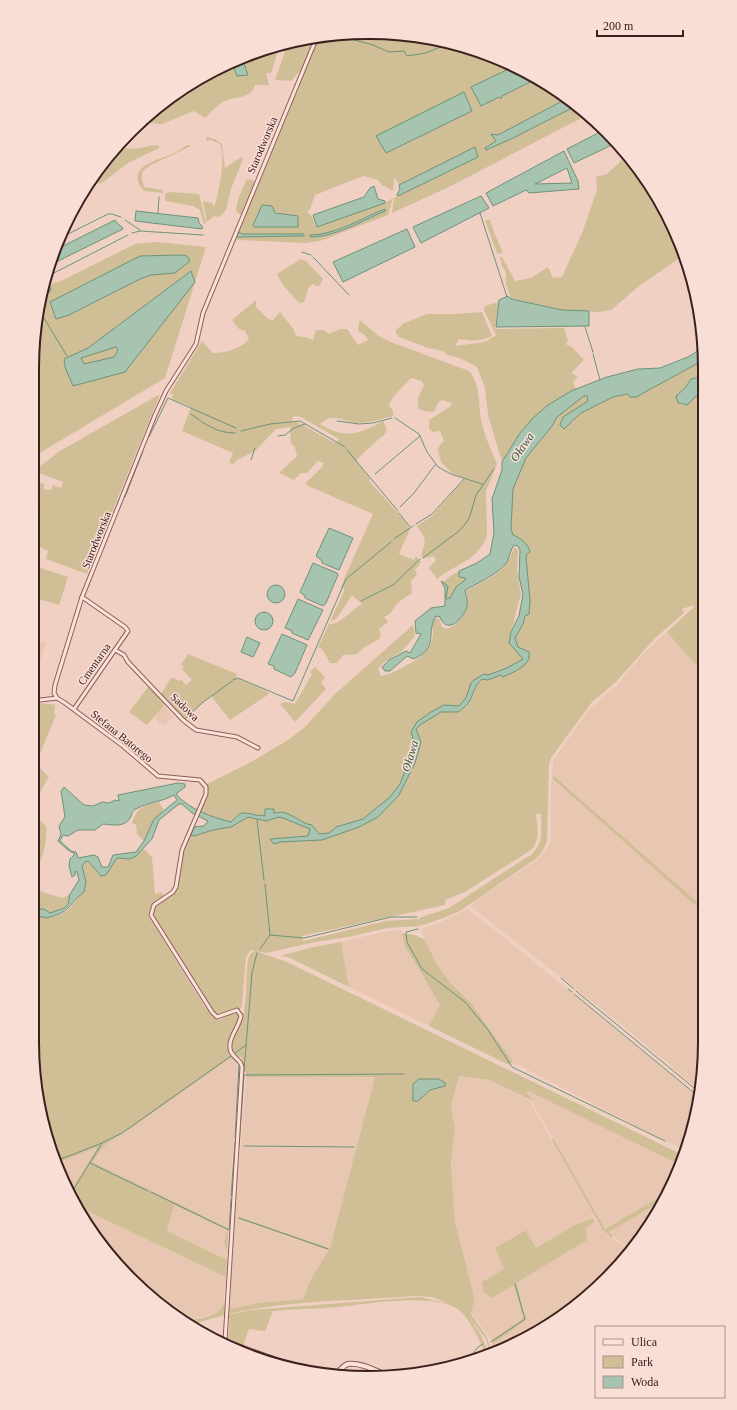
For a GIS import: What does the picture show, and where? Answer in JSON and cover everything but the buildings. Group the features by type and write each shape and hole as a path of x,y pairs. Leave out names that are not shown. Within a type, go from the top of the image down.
{"street":[{"name":"Starodworska","path":"57,698 54,693 55,685 82,597 166,390 196,344 200,334 201,316 314,44"},
{"name":"Cmentarna","path":"74,709 128,630 82,597"},
{"name":"Sadowa","path":"115,650 124,655 128,662 190,726 204,732 237,737 258,748"},
{"path":"39,700 57,698"},
{"name":"Stefana Batorego","path":"57,698 123,746 158,776 200,780 204,783 206,791 180,857 176,887 173,892 154,905 151,916 212,1012 217,1017 221,1017 237,1010 241,1016 230,1046 231,1052 240,1062 242,1067 225,1338"},
{"path":"69,706 77,704"},
{"path":"341,1369 345,1365 351,1364 377,1371"}],"shaded area":[{"path":"667,632 698,666 698,903 552,773 554,759 588,711 617,685 644,653"},
{"path":"39,640 46,643 39,664"},
{"path":"164,706 174,717 164,725 162,723 160,724 154,717"},
{"path":"553,779 698,908 698,1042 695,1087 617,1021 470,906 478,899 536,861 547,848 551,841 551,780"},
{"path":"467,909 499,933 694,1094 687,1127 680,1149 514,1063 470,1002 452,985 436,963 421,931 423,928 437,924"},
{"path":"402,930 405,946 440,1005 429,1026 349,987 341,942 388,931"},
{"path":"229,1059 236,1062 238,1070 228,1228 92,1162 106,1144 130,1129"},
{"path":"459,1076 489,1080 529,1100 595,1217 575,1225 536,1249 525,1230 495,1248 504,1269 482,1282 491,1298 514,1284 523,1317 522,1320 491,1340 472,1313 472,1288 455,1222 451,1164 455,1128 451,1106"},
{"path":"246,1077 375,1077 330,1248 239,1217 329,1250 311,1279 303,1299 259,1303 231,1308 229,1302"},
{"path":"527,1091 675,1163 658,1198 605,1229"},
{"path":"95,1148 96,1150 73,1187 61,1161"},
{"path":"173,1205 227,1230 224,1243 227,1260 167,1231"},
{"path":"654,1206 626,1247 609,1232"},
{"path":"86,1210 226,1277 223,1308 218,1313 191,1319 168,1303 151,1289 121,1259 107,1242"},
{"path":"597,1221 602,1229 613,1240 617,1241 625,1248 586,1289 569,1303 533,1327 493,1347 492,1345 526,1320 516,1283 587,1233 586,1229"}],"green space":[{"path":"368,39 390,40 433,45 454,50 495,64 514,73 533,83 561,102 498,135 491,134 496,139 496,143 486,147 511,139 571,109 582,118 451,186 392,213 394,198 474,148 399,185 394,178 393,191 382,185 378,180 363,176 315,195 310,209 307,211 312,217 316,227 385,203 393,198 388,215 320,241 305,243 237,240 237,237 304,236 304,234 242,234 239,232 317,43","holes":["463,93 472,111 386,153","384,209 385,211 338,232 319,237 310,237 310,235 338,229","258,212 274,212 296,216 297,227 254,227 253,225"]},
{"path":"312,44 302,68 291,81 275,80 286,49"},
{"path":"278,52 271,73 266,73 269,85 255,85 253,90 247,95 222,102 205,118 194,111 162,124 149,123 185,95 223,73 234,68 237,76 248,75 244,63"},
{"path":"207,137 215,139 222,144 225,168 241,157 243,159 231,189 226,210 219,217 214,216 207,222 203,201 212,203 214,207 220,185 222,150 220,144 211,140 206,141"},
{"path":"158,145 159,148 128,163 102,183 96,183 124,148 133,149"},
{"path":"187,145 191,145 149,166 142,172 144,187 162,190 164,193 144,191 139,183 138,176 140,170 152,162 176,152"},
{"path":"623,159 654,204 673,242 679,258 639,286 611,310 598,312 562,310 511,299 506,285 506,272 502,266 500,257 502,257 515,281 531,278 548,267 553,278 562,277 582,233 597,190 596,177 607,174"},
{"path":"247,179 255,181 241,215 236,211 237,202"},
{"path":"170,192 199,194 206,223 204,224 200,210 193,206 165,201 165,194"},
{"path":"485,220 490,220 503,252 500,254 497,253"},
{"path":"157,242 206,247 165,378 39,453 40,347 45,304 50,285 63,280 135,244"},
{"path":"301,259 306,261 323,279 319,286 312,284 309,287 304,302 299,303 283,285 277,274"},
{"path":"256,300 256,307 268,319 273,320 280,312 294,330 296,336 313,340 316,330 324,330 329,334 340,329 347,329 358,345 368,340 365,335 358,331 359,321 361,321 379,336 391,342 469,371 476,382 482,425 497,464 486,491 487,535 478,551 466,561 437,579 429,568 436,560 434,556 424,558 421,556 425,540 417,526 432,516 465,478 452,473 441,462 438,451 439,446 444,441 440,431 433,432 429,429 429,420 451,406 452,403 442,400 438,403 434,412 419,409 418,400 424,386 422,381 411,378 393,397 389,405 393,411 393,416 362,423 338,418 330,418 320,424 337,432 352,433 359,432 383,421 387,430 385,434 356,461 370,479 369,481 410,529 399,554 414,560 416,556 421,562 415,570 417,575 411,581 412,593 397,603 391,613 384,617 388,622 379,629 381,634 379,639 363,648 357,654 343,655 337,663 330,663 322,649 318,647 329,624 333,624 341,620 362,604 352,595 337,618 330,622 345,589 341,587 344,579 373,514 306,485 306,483 324,463 318,461 307,473 301,473 294,480 279,473 297,456 295,448 291,443 290,427 276,429 255,451 237,460 234,464 229,463 233,453 182,431 191,407 172,399 173,395 170,393 202,341 213,353 218,353 237,348 249,339 245,331 239,329 232,320","holes":["293,416 301,417 339,439 335,443 297,422 292,422"]},
{"path":"498,302 495,329 564,328 568,341 565,344 572,347 584,360 571,373 578,377 573,382 576,389 553,402 543,410 524,429 502,462 488,415 485,388 477,367 462,359 448,355 443,351 428,348 399,337 395,331 404,323 427,314 482,312 492,336 476,340 459,339 455,346 485,342 496,335 484,310 485,306"},
{"path":"698,363 698,378 691,379 677,400 680,405 687,405 698,394 698,666 667,632 694,607 693,605 682,609 684,613 654,639 616,682 592,702 551,758 549,764 547,841 542,852 537,858 460,911 420,926 420,923 419,926 387,928 266,953 251,950 246,957 242,1006 240,1009 225,1014 216,1014 152,914 157,906 172,894 178,886 181,857 190,834 194,836 213,830 218,818 200,811 207,795 207,784 251,762 288,740 304,728 335,694 413,625 415,636 402,651 383,663 378,669 381,676 385,675 398,670 419,658 431,644 433,632 432,624 436,618 439,619 442,627 447,629 457,623 461,619 466,609 466,591 489,579 501,570 511,556 514,547 518,549 517,571 521,594 515,620 510,633 516,636 523,624 525,615 529,614 530,601 526,557 529,553 529,547 517,537 512,535 511,529 513,489 526,458 552,426 557,417 584,395 587,396 588,401 563,417 561,420 572,423 581,413 613,397 627,394 636,397","holes":["536,814 541,814 540,840 532,854 449,908 419,918 419,922 418,919 386,921 303,941 302,936 445,905 445,900 465,892 531,850 537,838"]},
{"path":"160,394 87,574 46,559 48,551 39,546 39,485 40,483 44,484 44,490 51,490 53,485 61,488 63,482 39,473 39,467 60,451"},
{"path":"39,567 68,577 59,605 39,599"},
{"path":"459,571 460,575 466,577 464,581 456,587 450,598 446,599 448,586 443,582"},
{"path":"188,654 237,674 236,677 268,692 269,694 230,720 211,696 184,719 161,694 171,678 179,681 181,679 186,685 192,680 182,669 184,667 181,665"},
{"path":"315,667 325,677 321,683 326,689 295,722 280,704 285,702 295,704 312,674 310,672"},
{"path":"149,686 166,703 147,725 129,712"},
{"path":"41,703 57,705 55,705 54,714 56,715 39,756 39,709"},
{"path":"39,767 49,777 39,796"},
{"path":"552,774 698,903 698,908 553,779"},
{"path":"159,802 164,810 152,824 144,841 137,834 136,825 132,823 136,813 139,810 150,804"},
{"path":"39,817 46,826 45,845 39,865"},
{"path":"144,849 152,857 155,894 162,892 163,896 152,905 148,915 205,1007 217,1020 235,1013 238,1013 240,1017 229,1044 230,1054 237,1060 237,1064 233,1060 229,1059 130,1129 106,1144 92,1162 228,1228 227,1254 224,1243 227,1230 174,1205 167,1231 227,1260 226,1277 86,1210 73,1187 96,1150 95,1148 61,1161 45,1106 39,1042 39,915 45,918 64,913 84,892 85,876 82,866 86,861 94,867 98,874 106,875 117,858 136,856"},
{"path":"39,890 63,898 70,894 68,902 61,909 50,913 43,909 39,909"},
{"path":"402,933 415,935 425,940 436,963 452,985 470,1002 514,1063 507,1064 429,1026 440,1005 405,946"},
{"path":"341,942 349,987 288,957 280,956 313,947"},
{"path":"256,951 287,962 679,1153 675,1163 528,1091 527,1093 533,1101 489,1080 459,1076 451,1106 455,1128 451,1164 455,1222 472,1288 474,1300 471,1314 487,1337 490,1348 489,1348 486,1339 469,1317 481,1335 487,1349 483,1350 471,1325 464,1315 454,1307 440,1302 404,1300 337,1307 273,1311 265,1331 249,1329 243,1346 228,1339 230,1318 227,1318 227,1315 252,1310 420,1297 450,1304 432,1297 415,1296 298,1303 251,1309 228,1314 229,1302 231,1308 235,1308 259,1303 303,1299 311,1279 329,1250 239,1219 239,1217 330,1248 375,1077 246,1077 246,1072 243,1072 242,1058 234,1054 232,1045 244,1012 248,959 251,953"},
{"path":"553,1138 605,1229 658,1198 654,1206 609,1232 613,1236 612,1238 602,1229 552,1140"},
{"path":"593,1218 595,1221 586,1229 587,1240 516,1283 526,1320 492,1345 493,1342 491,1340 522,1320 523,1317 514,1285 491,1298 483,1292 482,1282 504,1269 495,1248 526,1230 536,1248 575,1225"},
{"path":"224,1303 225,1315 197,1323 193,1320 213,1315 222,1308"}],"water":[{"path":"244,63 248,75 237,76 234,68"},
{"path":"507,70 531,82 502,96 501,99 499,97 481,106 471,87"},
{"path":"464,92 472,111 386,153 376,136"},
{"path":"561,102 571,109 486,150 485,148 496,141 491,134 498,135"},
{"path":"598,133 611,146 574,163 567,149"},
{"path":"475,147 478,157 398,196 397,195 400,189 399,185"},
{"path":"564,151 578,181 579,189 529,193 526,190 493,206 486,193","holes":["567,168 572,183 535,184"]},
{"path":"374,186 378,199 385,201 385,203 317,227 313,215 364,197 370,188"},
{"path":"481,196 489,208 421,243 413,227"},
{"path":"262,205 272,206 275,213 298,216 298,227 254,227 253,225"},
{"path":"385,209 385,211 358,224 329,234 310,237 310,235 339,229"},
{"path":"136,211 198,218 199,223 203,227 202,229 135,221"},
{"path":"115,220 123,229 56,262 62,246"},
{"path":"407,229 415,247 343,282 333,262"},
{"path":"239,232 242,234 304,234 304,236 236,237"},
{"path":"140,256 187,256 190,261 175,273 151,275 140,279 69,315 56,319 50,302"},
{"path":"191,271 195,282 125,372 73,386 65,367 64,359 88,348","holes":["116,347 118,350 114,357 84,364 81,358"]},
{"path":"508,296 511,299 562,310 589,311 589,326 496,327 499,300"},
{"name":"Oława","path":"697,351 698,363 636,397 630,397 627,394 613,397 581,413 564,429 560,425 563,417 588,401 587,396 584,396 557,417 552,426 526,458 513,489 511,529 513,535 524,542 530,552 526,557 530,601 529,614 525,616 523,624 515,638 518,647 529,652 528,661 521,668 503,677 500,675 488,680 482,679 475,687 471,699 458,712 441,712 416,729 421,742 415,763 399,795 378,817 359,827 322,840 280,842 274,844 270,839 308,836 310,829 279,817 266,821 248,817 231,827 213,830 194,836 191,835 194,827 204,826 208,821 192,813 182,804 179,804 159,820 152,839 136,856 130,859 117,858 106,875 101,876 89,862 86,861 82,866 86,882 84,892 65,911 46,918 39,916 39,909 44,909 50,913 64,908 68,904 70,894 79,880 77,872 75,871 75,875 72,877 69,866 70,859 75,854 68,850 58,841 61,834 59,826 65,817 61,791 64,787 84,805 93,806 102,802 109,803 115,800 119,801 118,795 178,783 185,784 185,787 176,794 187,804 216,818 231,822 242,813 265,816 265,809 274,809 274,813 286,813 312,825 319,834 329,833 336,827 363,819 390,797 400,784 415,745 411,732 417,722 444,705 459,706 466,698 471,683 474,680 484,674 488,675 507,668 523,659 509,643 511,632 519,616 523,594 519,577 520,550 518,546 514,545 504,566 488,578 465,590 467,606 459,620 451,625 447,625 440,617 436,616 433,623 431,640 427,650 414,659 407,656 390,671 385,671 382,667 389,660 406,651 410,653 421,634 416,633 415,621 431,608 445,606 445,588 441,581 448,586 446,599 450,598 456,587 465,580 465,578 459,577 459,571 477,563 490,554 494,533 492,499 502,470 502,462 520,433 533,418 548,405 571,391 607,377 638,369 660,368 688,357","holes":["174,795 177,800 154,819 144,841 136,852 113,855 108,867 102,867 98,857 94,855 78,858 76,852 71,851 60,841 63,835 68,836 78,830 95,830 103,824 123,824 129,820 132,812 145,805"]},
{"path":"698,378 698,394 687,405 678,403 676,396 685,388 691,379"},
{"path":"329,528 353,538 339,570 322,563 322,561 316,556"},
{"path":"313,563 337,573 338,575 326,603 323,606 305,598 305,596 300,592"},
{"path":"276,585 282,588 285,594 282,600 276,603 270,600 267,594 270,588"},
{"path":"298,599 323,610 308,640 285,628"},
{"path":"264,612 270,615 273,621 270,627 264,630 258,627 255,621 258,615"},
{"path":"282,634 307,645 295,673 291,677 274,669 274,666 268,664"},
{"path":"247,637 260,643 253,657 241,652"},
{"path":"419,1079 439,1079 445,1083 445,1086 430,1090 418,1101 413,1101 413,1084"}],"waterway":[{"path":"354,40 373,45 389,52 404,51 407,56 426,53 441,47"},
{"path":"158,213 159,197"},
{"path":"480,213 507,297"},
{"path":"68,234 108,214 121,217"},
{"path":"125,220 140,230"},
{"path":"132,233 140,231 203,235"},
{"path":"54,273 128,235"},
{"path":"302,252 311,255"},
{"path":"313,257 349,295"},
{"path":"48,293 50,292 51,288"},
{"path":"43,317 67,356"},
{"path":"585,327 593,352"},
{"path":"593,354 600,380"},
{"path":"149,437 168,398 236,428"},
{"path":"191,414 212,428 223,432 235,433"},
{"path":"337,421 359,424 373,423 392,418"},
{"path":"395,418 419,434 427,452 438,467 451,474 482,484"},
{"path":"241,431 270,424 300,421 345,447"},
{"path":"278,436 285,435 294,428 305,424"},
{"path":"375,474 420,436"},
{"path":"251,460 255,448"},
{"path":"347,450 398,511"},
{"path":"125,497 143,451"},
{"path":"400,507 414,493 435,465"},
{"path":"423,558 459,531 466,523 470,516 476,495 494,469"},
{"path":"416,524 432,514 464,479"},
{"path":"399,513 410,527"},
{"path":"394,539 413,526"},
{"path":"233,680 238,678 293,701 346,579 391,542"},
{"path":"361,601 393,585 420,559"},
{"path":"185,719 202,703 232,681"},
{"path":"257,820 264,880"},
{"path":"260,949 270,935 265,884"},
{"path":"270,935 304,938 391,917 417,917"},
{"path":"418,929 406,932 407,942 422,969 465,1002 488,1030 512,1067 665,1141"},
{"path":"244,1071 252,973 257,953"},
{"path":"561,978 574,989"},
{"path":"568,989 572,992"},
{"path":"576,991 695,1088"},
{"path":"574,994 694,1093"},
{"path":"235,1053 246,1045"},
{"path":"61,1159 102,1143 122,1133 231,1056 237,1061"},
{"path":"235,1138 239,1064"},
{"path":"239,1146 244,1075 404,1074"},
{"path":"231,1196 235,1142"},
{"path":"74,1189 102,1143"},
{"path":"244,1146 354,1147"},
{"path":"238,1150 238,1156"},
{"path":"90,1163 148,1191"},
{"path":"151,1192 229,1230 231,1199"},
{"path":"239,1218 328,1249"},
{"path":"491,1342 525,1319 515,1284"},
{"path":"472,1354 478,1347 483,1344"}]}
